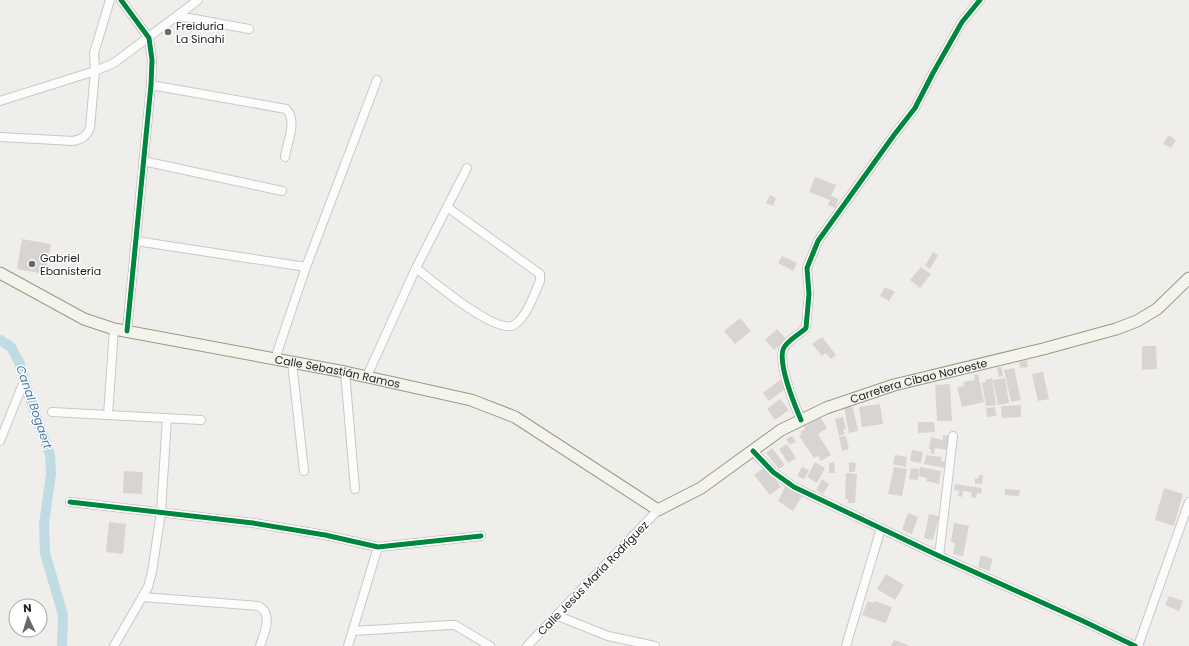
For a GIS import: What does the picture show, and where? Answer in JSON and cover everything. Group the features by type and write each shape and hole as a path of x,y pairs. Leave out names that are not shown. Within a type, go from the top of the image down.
{"main road":[{"name":"Calle Sebastián Ramos","path":"0,273 84,320 114,329 367,376 471,400 515,417 658,510"},
{"name":"Carretera Cibao Noroeste","path":"658,510 702,488 781,430 846,400 894,385 1044,349 1123,326 1137,321 1157,309 1189,278"}],"street":[{"path":"0,137 73,141 81,140 90,128 96,71 94,53 110,0"},
{"path":"121,0 149,38 152,60 151,85 127,331"},
{"path":"0,101 96,71 114,63 198,0"},
{"path":"801,420 787,384 782,356 784,346 806,328 808,294 807,268 811,254 818,241 915,108 962,22 980,0"},
{"path":"178,16 249,29"},
{"path":"275,359 306,268 377,80"},
{"path":"151,85 286,109 289,113 292,124 284,157"},
{"path":"143,161 282,191"},
{"path":"367,376 416,268 467,168"},
{"path":"416,268 468,309 503,326 513,326 522,318 540,281 540,274 447,207"},
{"path":"136,241 306,268"},
{"path":"108,415 114,329"},
{"path":"292,362 304,471"},
{"path":"345,372 355,489"},
{"path":"0,441 22,386"},
{"path":"52,412 201,420"},
{"path":"114,646 148,587 152,572 160,512 167,418"},
{"path":"939,556 953,436"},
{"path":"753,451 773,472 794,486 939,556 1083,620 1134,646"},
{"path":"70,502 253,523 325,535 378,547 481,536"},
{"path":"1138,646 1189,502"},
{"name":"Calle Jesús María Rodríguez","path":"528,646 658,510"},
{"path":"846,646 881,528"},
{"path":"348,646 378,547"},
{"path":"142,597 258,606 265,612 267,623 260,646"},
{"path":"558,616 608,636 655,646"},
{"path":"353,631 450,625 455,626 490,646"}],"building":[{"path":"1168,135 1176,140 1171,148 1163,144"},
{"path":"815,177 836,185 831,196 839,199 835,208 828,205 830,200 809,192"},
{"path":"770,195 776,198 773,206 766,203"},
{"path":"22,239 51,244 45,274 17,269"},
{"path":"933,252 938,255 930,269 925,266"},
{"path":"782,256 797,263 793,271 778,263"},
{"path":"921,267 931,274 920,288 910,280"},
{"path":"885,287 895,292 889,301 880,296"},
{"path":"740,318 751,331 735,344 724,331"},
{"path":"777,329 786,339 774,350 765,340"},
{"path":"822,337 836,355 831,359 826,353 822,356 812,344"},
{"path":"1142,346 1156,346 1157,369 1142,370"},
{"path":"1027,360 1028,367 1020,368 1019,362"},
{"path":"1001,367 1003,376 999,377 997,368"},
{"path":"1014,368 1021,400 1011,402 1004,370"},
{"path":"1043,372 1049,399 1038,401 1032,374"},
{"path":"978,374 984,402 962,407 957,387 964,386 963,382 975,380 974,375"},
{"path":"992,378 996,405 986,406 982,383 985,382 985,380"},
{"path":"1005,378 1009,403 998,405 993,380"},
{"path":"780,380 786,388 769,401 763,393"},
{"path":"950,384 952,421 937,421 935,385"},
{"path":"780,399 789,410 775,420 767,409"},
{"path":"880,404 883,424 862,427 859,407"},
{"path":"1021,405 1021,417 1002,418 1001,406"},
{"path":"853,407 858,431 849,433 844,408"},
{"path":"995,407 996,416 987,417 986,408"},
{"path":"820,417 827,428 818,434 831,455 821,461 818,456 814,458 799,436 802,434 800,432 805,429 804,427"},
{"path":"843,417 846,429 843,430 845,434 839,436 835,419"},
{"path":"918,422 934,422 935,432 918,433"},
{"path":"943,435 949,436 947,450 935,448 934,454 931,454 931,449 929,449 931,437 943,440"},
{"path":"792,436 796,442 790,445 786,439"},
{"path":"846,436 849,449 842,451 839,437"},
{"path":"787,444 796,458 788,463 779,449"},
{"path":"772,448 785,465 779,469 766,453"},
{"path":"912,450 923,452 921,463 910,461"},
{"path":"895,455 907,457 906,467 893,464"},
{"path":"926,455 942,457 941,461 945,462 944,468 924,464"},
{"path":"815,462 825,468 817,483 807,477"},
{"path":"834,462 835,473 829,473 829,463"},
{"path":"849,462 856,463 855,472 849,472"},
{"path":"765,467 781,487 770,495 754,475"},
{"path":"802,467 809,470 804,479 797,476"},
{"path":"894,467 907,469 902,496 888,494"},
{"path":"920,467 941,471 939,484 926,481 927,478 919,476"},
{"path":"911,468 919,469 918,480 909,479"},
{"path":"124,471 143,472 142,494 123,493"},
{"path":"846,473 857,474 855,503 848,503 848,499 845,499"},
{"path":"979,475 983,475 982,484 975,484 975,478 978,479"},
{"path":"822,479 829,484 823,494 816,490"},
{"path":"955,484 982,488 981,494 977,493 976,498 971,497 972,492 963,491 962,497 958,496 959,491 954,490"},
{"path":"786,485 803,495 793,511 778,501"},
{"path":"1164,488 1183,494 1174,526 1155,520"},
{"path":"1005,489 1020,490 1019,496 1005,495"},
{"path":"908,513 918,517 912,534 902,530"},
{"path":"929,514 939,516 933,540 924,538"},
{"path":"109,522 126,524 123,554 106,552"},
{"path":"954,523 969,526 963,556 953,554 955,543 951,542"},
{"path":"981,555 993,559 989,571 978,567"},
{"path":"886,574 904,585 895,600 877,589"},
{"path":"1169,596 1183,601 1179,611 1165,605"},
{"path":"868,601 873,603 874,601 892,607 886,623 862,615"},
{"path":"894,640 910,646 891,646"}],"waterway":[{"name":"Canal Bogaert","path":"0,340 11,347 20,364 50,455 51,474 44,524 45,553 63,615 62,646"}],"cycle path":[{"path":"121,0 149,38 152,60 151,85 127,331"},
{"path":"801,420 787,382 782,361 783,352 787,343 806,328 809,294 807,268 818,241 915,108 962,22 980,0"},
{"path":"753,451 773,472 794,487 939,556 1135,646"},
{"path":"70,502 253,523 325,535 378,547 481,536"}],"place":[{"name":"Freiduría La Sinahí","path":"168,32"},
{"name":"Gabriel Ebanistería","path":"32,264"}]}
